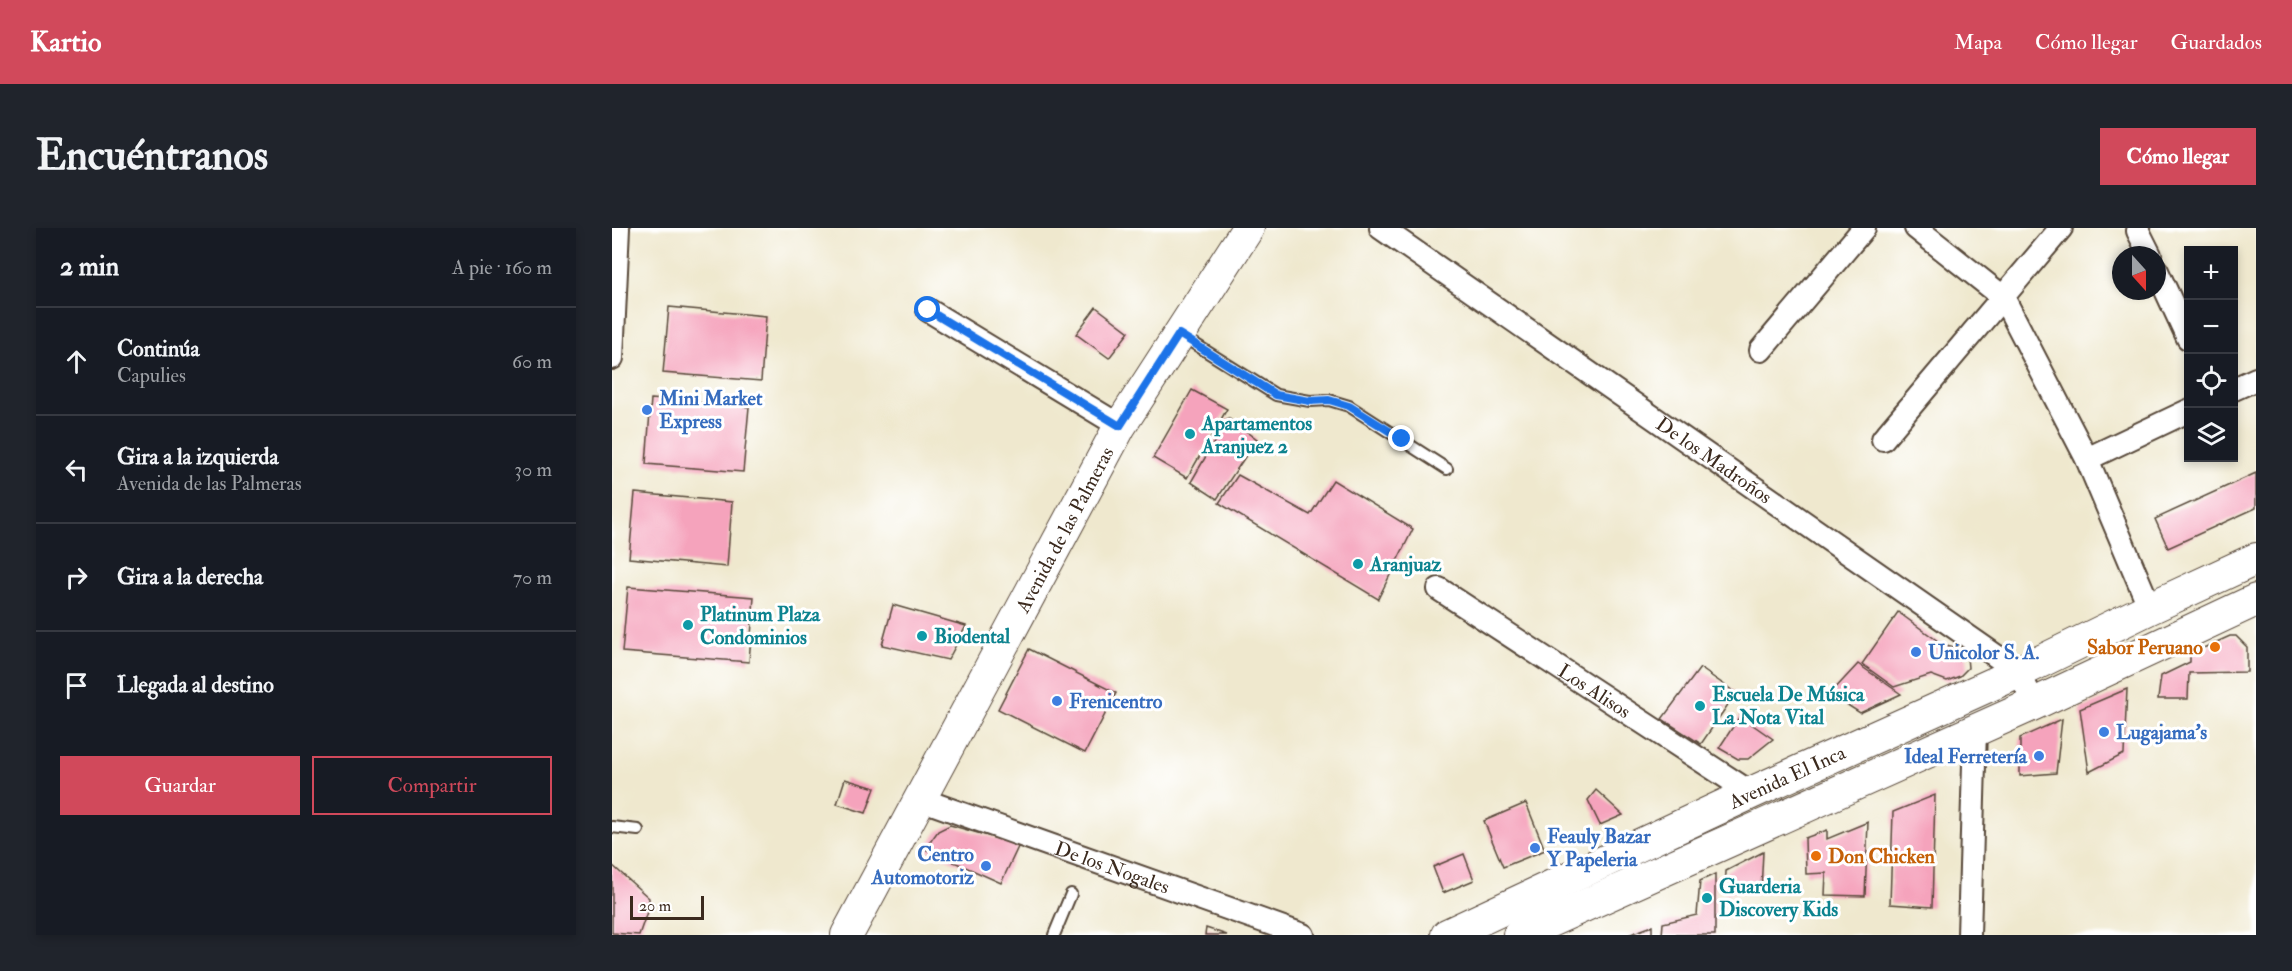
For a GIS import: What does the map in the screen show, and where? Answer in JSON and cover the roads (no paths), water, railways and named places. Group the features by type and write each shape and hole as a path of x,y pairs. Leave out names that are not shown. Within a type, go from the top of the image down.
{"main road":[{"name":"Avenida de las Palmeras","path":"847,935 1120,426 1248,228"},
{"name":"Avenida El Inca","path":"1447,935 1751,793 2019,672 2256,559"},
{"name":"Avenida El Inca","path":"1519,935 2034,704 2256,600"}],"street":[{"path":"612,358 618,228"},
{"name":"De los Madroños","path":"1381,228 2019,672"},
{"path":"1761,350 1864,228"},
{"path":"1916,228 2003,297 2087,459 2150,608"},
{"path":"1883,439 2061,228"},
{"path":"2138,231 2146,246"},
{"path":"2166,290 2184,329"},
{"path":"928,310 1120,426"},
{"path":"2238,387 2256,379"},
{"path":"2087,459 2184,413"},
{"name":"Los Alisos","path":"1439,589 1751,793"},
{"path":"2019,672 2034,704"},
{"path":"1969,935 1975,730"},
{"name":"De los Nogales","path":"921,799 1304,935"}],"lane":[{"path":"1179,334 1276,395 1310,401 1329,400 1349,406 1447,469"},
{"path":"612,827 638,830"},
{"path":"1054,935 1071,894"}],"place":[{"name":"Mini Market Express","path":"647,410"},
{"name":"Apartamentos Aranjuez 2","path":"1190,434"},
{"name":"Aranjuaz","path":"1358,564"},
{"name":"Platinum Plaza Condominios","path":"688,625"},
{"name":"Biodental","path":"922,636"},
{"name":"Sabor Peruano","path":"2215,647"},
{"name":"Unicolor S. A.","path":"1916,652"},
{"name":"Frenicentro","path":"1057,701"},
{"name":"Escuela De Música La Nota Vital","path":"1700,706"},
{"name":"Lugajama's","path":"2104,732"},
{"name":"Ideal Ferretería","path":"2039,756"},
{"name":"Feauly Bazar Y Papeleria","path":"1535,848"},
{"name":"Don Chicken","path":"1816,856"},
{"name":"Centro Automotoriz","path":"986,866"},
{"name":"Guarderia Discovery Kids","path":"1707,898"}]}
